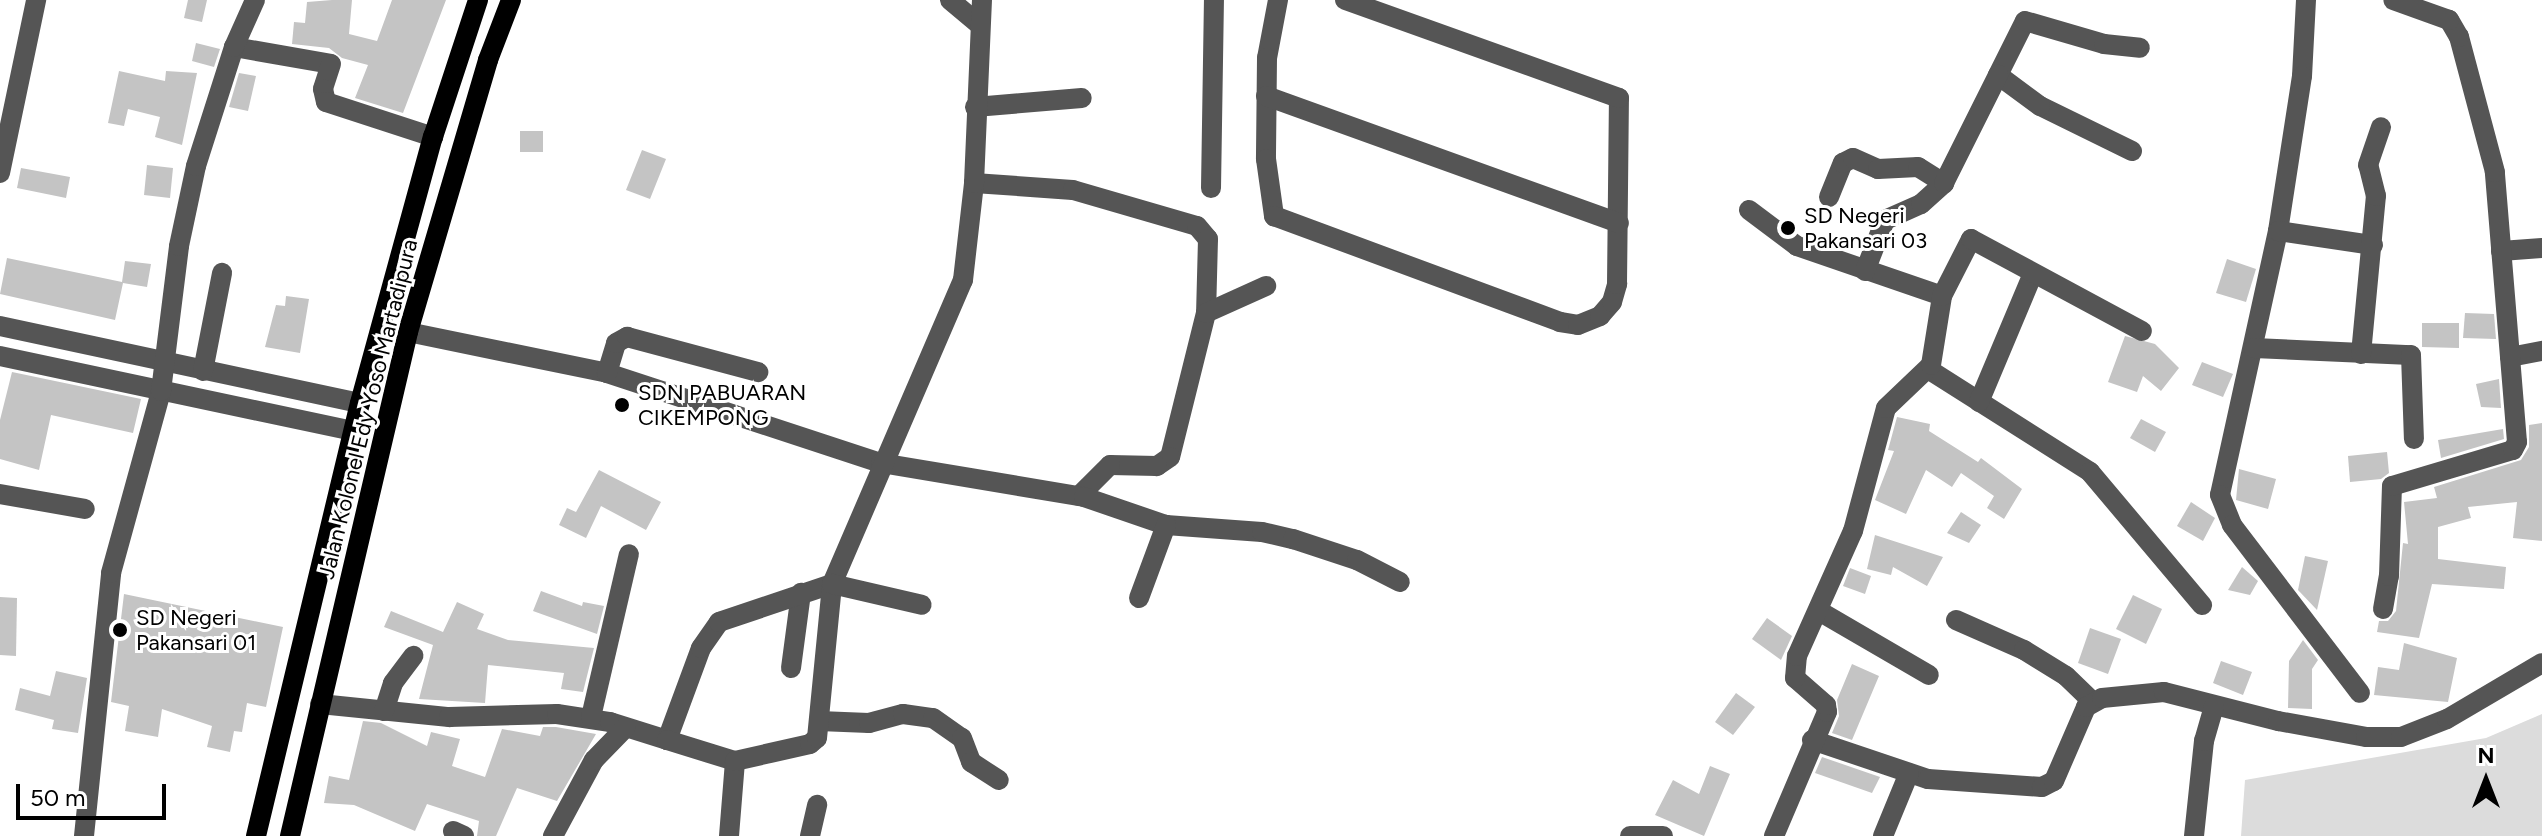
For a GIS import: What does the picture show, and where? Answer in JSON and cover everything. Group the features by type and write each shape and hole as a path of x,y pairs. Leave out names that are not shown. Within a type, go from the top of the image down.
{"main road":[{"name":"Jalan Kolonel Edy Yoso Martadipura","path":"256,836 360,403 433,137 478,0"},
{"name":"Jalan Kolonel Edy Yoso Martadipura","path":"290,836 408,332 488,60 511,0"},
{"path":"360,403 389,408"},
{"path":"353,431 382,437"}],"street":[{"path":"0,173 36,0"},
{"path":"84,836 106,600 161,391 179,246 196,166 234,47 255,0"},
{"path":"950,0 980,25"},
{"path":"320,704 449,717 537,713 591,717 735,761 810,744 817,738 832,584 881,463 963,280 974,183 982,0"},
{"path":"1211,188 1214,0"},
{"path":"1278,0 1271,26 1266,96 1267,186 1274,216 1560,322 1591,322 1612,302 1619,223 1617,96 1345,0"},
{"path":"1865,271 1885,220 1921,204 1944,183 2025,21 2026,0"},
{"path":"2306,0 2302,76 2278,231 2254,348 2222,470 2222,506 2306,628 2360,693"},
{"path":"2383,609 2389,576 2389,491 2417,475 2515,448 2495,172 2456,27 2393,0"},
{"path":"2025,21 2104,44 2140,48"},
{"path":"234,47 328,63 332,72 323,89 326,102 433,137"},
{"path":"1998,75 2040,106 2132,151"},
{"path":"1266,96 1619,223"},
{"path":"975,107 1082,98"},
{"path":"2361,354 2376,196 2368,165 2381,127"},
{"path":"1829,197 1843,163 1853,158 1878,169 1918,167 1944,183"},
{"path":"974,183 1049,185 1197,226 1208,239 1206,313 1170,457 1157,466 1116,462 1079,496"},
{"path":"1749,210 1797,246 1942,296"},
{"path":"2278,231 2373,245"},
{"path":"1774,836 1827,709 1803,689 1793,670 1853,531 1886,408 1928,369 1942,296 1971,239 2032,276 2142,331"},
{"path":"2501,251 2542,248"},
{"path":"203,371 222,273"},
{"path":"1979,402 2032,276"},
{"path":"1206,313 1266,286"},
{"path":"0,326 360,403"},
{"path":"408,332 607,373 881,463 1079,496 1166,525 1262,532 1347,556 1400,582"},
{"path":"607,373 616,343 627,337 758,372"},
{"path":"2254,348 2411,355 2414,439"},
{"path":"2510,357 2542,351"},
{"path":"0,356 353,431"},
{"path":"1928,369 2090,472 2202,605"},
{"path":"0,494 85,509"},
{"path":"1139,598 1166,525"},
{"path":"591,717 629,554"},
{"path":"667,740 710,631 732,615 832,584 922,605"},
{"path":"791,668 801,593"},
{"path":"1819,611 1929,675"},
{"path":"1956,620 2024,650 2066,676 2092,701"},
{"path":"384,711 393,683 413,656"},
{"path":"2092,701 2164,692 2214,706 2366,737 2401,737 2447,719 2542,663"},
{"path":"1812,740 1955,785 1975,781 2048,787 2092,701"},
{"path":"2194,836 2204,741 2214,706"},
{"path":"819,721 869,723 903,714 933,718 962,738 971,762 999,780"},
{"path":"553,836 594,760 625,728"},
{"path":"729,836 735,761"},
{"path":"1883,836 1909,773"},
{"path":"810,836 817,805"},
{"path":"1630,836 1663,836"}],"shaded area":[{"path":"2542,714 2542,836 2241,836 2245,780 2486,738"}],"building":[{"path":"188,0 207,0 202,22 184,18"},
{"path":"352,0 349,34 377,41 392,0 446,0 403,113 355,98 368,65 342,58 329,48 292,44 294,22 305,23 307,2"},
{"path":"196,43 220,49 214,67 192,61"},
{"path":"119,71 165,81 166,71 197,73 182,145 155,137 160,117 128,109 124,126 108,123"},
{"path":"239,73 256,76 248,111 229,107"},
{"path":"520,131 543,131 543,152 520,152"},
{"path":"642,150 666,159 650,199 626,190"},
{"path":"147,165 173,168 170,198 144,195"},
{"path":"21,168 70,177 66,198 17,188"},
{"path":"7,258 122,282 125,261 151,264 147,287 123,283 115,320 0,294"},
{"path":"2227,259 2256,269 2246,302 2216,293"},
{"path":"286,296 309,299 300,353 265,347 276,305 285,306"},
{"path":"2465,313 2494,314 2496,339 2463,338"},
{"path":"2422,323 2459,323 2459,348 2422,347"},
{"path":"2125,336 2155,344 2179,368 2161,391 2143,376 2137,392 2108,382"},
{"path":"2202,362 2233,374 2223,397 2192,385"},
{"path":"12,372 141,399 133,433 51,415 39,470 0,459 0,420"},
{"path":"2499,379 2501,408 2481,407 2476,384"},
{"path":"1897,417 1930,424 1929,431 1978,462 1981,458 2022,489 2004,519 1987,508 1994,496 1961,473 1952,487 1926,470 1906,514 1875,500 1894,451 1888,450"},
{"path":"2141,419 2166,432 2155,452 2130,438"},
{"path":"2542,423 2542,541 2513,538 2517,502 2468,507 2471,518 2438,527 2438,559 2506,567 2504,589 2432,584 2419,638 2377,632 2379,621 2388,621 2396,611 2403,543 2408,544 2404,502 2437,498 2434,487 2521,460 2529,447 2529,425"},
{"path":"2503,429 2504,439 2441,458 2438,440"},
{"path":"2387,452 2389,473 2381,479 2350,482 2348,456"},
{"path":"2239,469 2276,479 2268,509 2236,500"},
{"path":"599,470 661,502 646,530 601,506 586,538 559,525 567,508 576,512"},
{"path":"2191,502 2215,518 2203,541 2177,526"},
{"path":"1961,512 1981,525 1969,543 1947,533"},
{"path":"1875,535 1943,557 1927,586 1893,567 1891,575 1867,569"},
{"path":"2305,556 2328,561 2317,610 2298,590"},
{"path":"2242,567 2258,581 2250,595 2228,590"},
{"path":"1850,568 1871,576 1865,594 1843,586"},
{"path":"541,591 582,606 583,602 604,606 597,634 533,611"},
{"path":"124,594 283,627 266,707 247,703 242,732 234,731 230,752 207,747 212,726 162,709 158,737 125,731 129,706 111,702"},
{"path":"2133,595 2162,609 2146,644 2116,629"},
{"path":"0,597 17,598 16,656 0,655"},
{"path":"457,602 484,614 477,629 508,640 594,648 583,692 561,689 564,673 488,665 485,703 419,699 433,645 384,627 391,611 443,632"},
{"path":"1767,618 1792,636 1781,660 1752,639"},
{"path":"2090,628 2121,639 2108,674 2078,663"},
{"path":"2303,640 2318,660 2312,669 2312,709 2288,708 2289,661"},
{"path":"2404,643 2457,658 2448,702 2374,695 2378,667 2399,670"},
{"path":"2221,661 2252,672 2243,695 2213,683"},
{"path":"1852,664 1879,676 1852,740 1832,733 1839,716 1837,700"},
{"path":"56,671 87,678 78,733 52,729 54,720 15,710 20,688 50,696"},
{"path":"1736,693 1755,707 1733,735 1715,722"},
{"path":"363,721 381,723 427,746 431,732 460,739 452,766 485,777 502,729 540,736 543,727 596,734 557,801 517,788 496,836 477,836 479,821 427,804 415,831 354,805 324,803 329,776 349,780"},
{"path":"1822,757 1880,777 1872,793 1815,773"},
{"path":"1710,766 1730,774 1704,836 1655,815 1673,780 1699,794"}],"place":[{"name":"SD Negeri Pakansari 03","path":"1788,228"},
{"name":"SDN PABUARAN CIKEMPONG","path":"622,405"},
{"name":"SD Negeri Pakansari 01","path":"120,630"}]}
